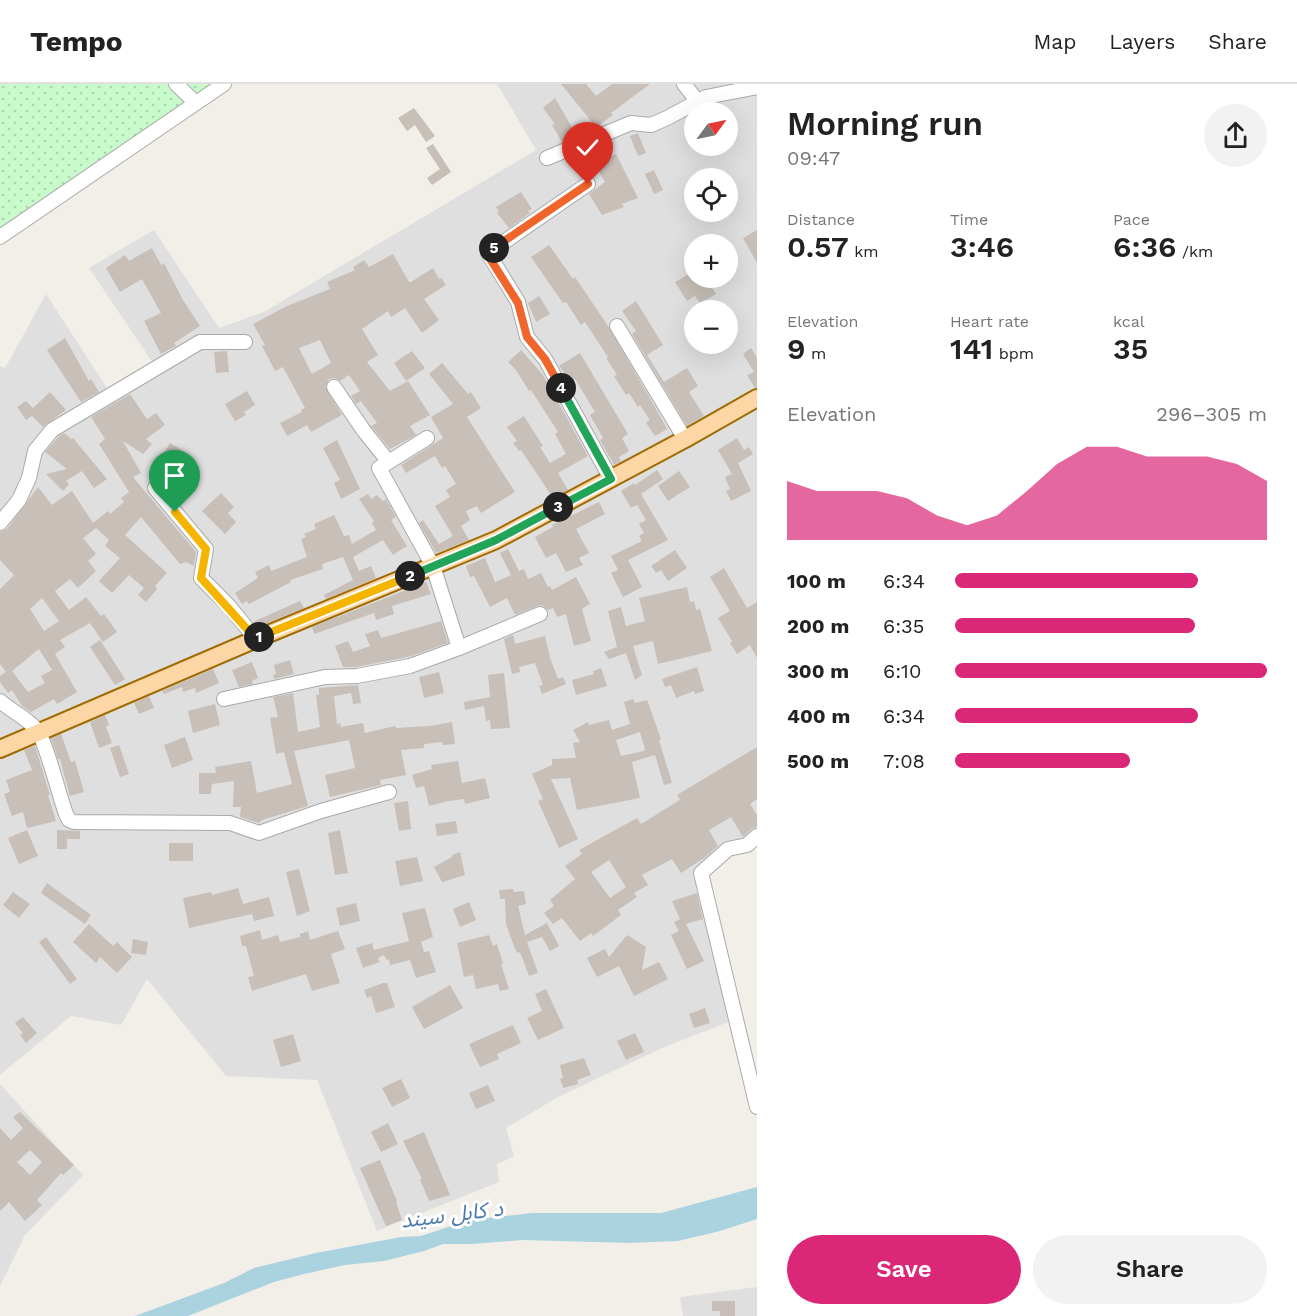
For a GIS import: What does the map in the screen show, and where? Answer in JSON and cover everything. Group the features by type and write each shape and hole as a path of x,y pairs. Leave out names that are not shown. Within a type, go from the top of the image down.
{"main road":[{"path":"0,749 256,639 496,540 757,398"}],"street":[{"path":"176,84 196,103"},
{"path":"0,237 224,84"},
{"path":"684,84 698,102 722,93 757,87"},
{"path":"547,158 631,123 651,124 684,109"},
{"path":"588,184 488,253 518,303 527,337 545,359 611,479"},
{"path":"617,326 685,439"},
{"path":"0,523 19,500 29,478 35,451 52,430 200,342 245,342"},
{"path":"334,387 388,461"},
{"path":"427,438 379,468 433,566 459,648"},
{"path":"155,488 206,549 201,578 256,639"},
{"path":"224,699 325,677 357,676 410,666 540,614"},
{"path":"0,701 19,712 39,731 66,814 69,820 75,822 230,823 259,833 321,811 389,792"},
{"path":"757,836 747,845 728,849 701,873 757,1107"}],"shaded area":[{"path":"497,84 757,84 757,836 701,873 736,1019 662,1048 558,1097 506,1128 514,1156 497,1164 499,1182 377,1231 317,1080 226,1076 147,979 121,1025 71,1016 0,1075 0,366 5,368 46,294 109,391 153,363 89,268 154,230 219,328 264,312 536,150"},
{"path":"0,1084 83,1175 25,1235 0,1286"},
{"path":"757,1287 757,1316 683,1316 680,1297"}],"green space":[{"path":"0,84 224,84 0,237"}],"water":[{"path":"757,1187 757,1219 678,1241 629,1243 523,1240 443,1244 384,1261 345,1265 274,1282 188,1316 135,1316 224,1283 254,1268 316,1253 401,1237 421,1236 469,1220 532,1213 661,1213"}],"building":[{"path":"561,84 586,84 596,96 612,84 650,84 596,127"},
{"path":"555,98 577,136 562,142 552,125 555,124 543,108"},
{"path":"414,108 435,136 426,142 415,125 407,131 398,118"},
{"path":"638,133 646,153 638,156 630,136"},
{"path":"433,144 451,172 432,185 427,178 440,169 426,148"},
{"path":"616,154 638,198 622,204 624,207 602,215 589,194 605,182 595,165"},
{"path":"654,170 663,190 654,194 645,174"},
{"path":"521,192 532,209 528,211 530,213 509,228 497,213 499,212 496,207"},
{"path":"757,230 757,263 743,238"},
{"path":"549,245 573,279 575,277 608,326 667,429 655,436 646,423 650,420 629,393 626,395 614,376 617,375 606,358 608,357 585,322 581,325 531,257"},
{"path":"152,248 161,265 164,263 183,300 200,326 174,343 176,346 161,354 144,321 161,313 142,279 120,292 106,268 125,255 129,261"},
{"path":"393,254 409,282 433,268 439,279 441,278 446,285 424,299 439,320 422,333 405,308 391,317 388,311 362,329 378,355 367,362 390,391 408,381 430,415 410,426 416,435 390,449 371,426 377,423 361,401 356,404 351,396 360,391 349,375 340,381 334,378 329,379 325,387 342,415 311,432 307,425 287,436 280,423 302,412 301,410 305,408 283,367 275,371 262,346 265,345 253,324 287,306 330,289 327,282 355,270 353,267 364,260 369,267","holes":["320,340 331,363 312,374 299,348"]},
{"path":"684,277 684,288 712,288 716,294 705,300 698,300 695,296 686,300 675,282"},
{"path":"539,296 550,314 536,322 528,303"},
{"path":"636,301 663,345 647,355 664,382 687,368 698,386 689,392 704,416 687,426 632,334 636,331 622,311"},
{"path":"65,338 89,381 91,379 99,392 81,402 47,350"},
{"path":"751,348 757,358 757,388 747,375 754,372 743,354"},
{"path":"521,350 543,375 588,456 558,473 568,490 553,498 521,450 519,451 513,443 517,441 507,427 524,416 543,446 540,447 550,463 566,454 555,434 558,432 531,390 529,391 508,362"},
{"path":"227,351 229,372 216,373 214,352"},
{"path":"412,351 425,368 406,381 394,363"},
{"path":"580,353 628,434 622,438 629,451 619,457 621,461 614,465 600,440 603,438 590,415 595,412 575,379 571,381 559,366"},
{"path":"442,363 468,394 471,392 481,408 467,417 515,492 481,513 477,506 466,511 470,520 461,526 469,540 436,553 419,523 423,520 439,544 453,536 435,506 450,497 446,490 456,484 445,466 442,468 435,456 406,473 401,465 443,438 431,417 453,404 429,374"},
{"path":"247,391 255,405 244,412 246,415 235,421 225,404"},
{"path":"50,392 66,410 43,427 32,416 26,420 17,407 26,401 33,408"},
{"path":"130,394 147,419 156,413 165,425 146,439 152,444 143,454 123,441 141,473 133,477 196,552 194,566 186,562 180,564 141,517 125,535 167,573 155,586 157,589 146,602 138,595 144,588 129,575 112,593 99,581 120,558 105,546 109,540 96,528 83,538 96,554 88,561 96,571 78,588 70,579 55,591 69,610 86,597 101,616 104,614 117,632 103,642 90,623 60,640 65,647 55,654 77,692 57,704 54,699 31,712 22,706 12,690 8,693 0,682 0,676 6,672 0,664 0,589 14,575 0,560 0,532 7,529 38,487 52,505 72,491 93,523 108,511 110,514 124,502 121,498 129,492 99,444 105,439 91,417","holes":["42,598 59,621 44,631 30,609","39,649 52,670 41,676 45,683 28,692 12,671"]},
{"path":"64,433 71,439 73,438 107,479 94,488 82,471 66,481 69,484 63,491 46,474 67,469 45,452"},
{"path":"737,438 744,450 749,447 753,454 738,463 751,491 731,501 726,491 730,489 725,477 732,474 718,450"},
{"path":"337,440 360,489 341,499 334,483 340,480 323,448"},
{"path":"170,443 185,452 172,472 158,463"},
{"path":"657,470 663,479 641,494 668,540 628,560 642,587 623,597 611,573 618,570 611,556 642,541 639,536 644,533 639,524 646,520 637,505 631,508 621,491 634,483 635,485"},
{"path":"679,471 690,487 668,501 658,486"},
{"path":"221,493 234,507 228,513 236,522 225,534 202,511"},
{"path":"368,494 371,499 377,495 383,501 386,499 396,517 391,520 407,546 393,555 383,540 353,557 359,571 371,566 376,578 326,599 324,595 353,580 343,557 322,564 323,569 290,580 291,582 249,604 247,601 242,604 235,593 258,578 255,572 269,565 271,571 307,557 301,539 306,537 304,534 316,529 314,524 334,515 344,536 349,535 352,544 376,530 372,523 374,521 359,499"},
{"path":"599,502 605,514 576,529 589,553 579,558 583,565 566,572 556,553 546,558 535,537 553,527 552,525"},
{"path":"508,549 519,571 524,569 528,579 541,573 552,590 576,577 590,604 582,609 591,641 574,646 566,614 557,617 553,608 548,610 542,605 515,615 507,598 490,607 474,576 470,577 466,566 485,558 495,582 511,575 500,553"},
{"path":"675,550 687,568 668,581 661,570 656,573 651,566"},
{"path":"724,568 747,608 757,602 757,658 750,645 737,654 718,618 730,611 710,577"},
{"path":"426,582 431,594 392,606 394,614 376,620 374,613 314,634 312,627"},
{"path":"687,587 690,602 694,601 696,610 700,609 712,651 658,664 653,641 633,646 642,675 635,680 626,653 609,659 604,652 617,647 608,611 621,607 626,626 645,621 639,598"},
{"path":"300,601 304,608 258,627 253,622"},
{"path":"441,621 448,643 408,657 356,667 343,667 335,646 348,641 353,652 370,646 365,634 378,630 381,638"},
{"path":"513,635 515,644 545,636 558,679 563,677 566,684 542,694 539,686 543,685 535,663 519,667 520,672 512,674 504,639"},
{"path":"100,640 125,679 115,685 90,647"},
{"path":"290,660 294,674 274,679 273,675 276,674 274,665"},
{"path":"252,662 258,678 252,681 253,684 239,687 232,670"},
{"path":"697,667 704,691 695,694 694,691 676,698 671,685 665,687 662,679"},
{"path":"601,668 607,686 576,695 572,680 594,674 593,671"},
{"path":"213,669 219,683 196,693 195,688 183,692 182,687 164,694 162,691"},
{"path":"439,672 444,693 424,698 419,677"},
{"path":"504,673 510,728 491,729 490,720 486,721 484,706 465,710 464,702 490,697 488,675"},
{"path":"358,685 361,703 353,704 351,693 334,696 337,724 340,723 341,727 363,723 365,733 395,726 396,728 430,726 452,722 455,744 443,745 442,742 424,744 424,748 401,750 406,775 380,780 381,785 330,797 325,775 355,768 349,740 294,751 308,806 262,820 259,823 240,817 241,807 233,807 234,781 212,784 211,794 199,794 199,773 216,773 215,767 251,761 257,793 292,784 284,752 276,754 270,718 278,717 273,697 293,693 298,732 320,727 316,695 319,695 319,688"},
{"path":"149,696 154,708 139,714 134,703"},
{"path":"633,699 635,703 647,700 661,739 659,740 672,783 664,785 655,755 632,762 640,798 577,810 570,778 551,779 578,839 559,848 538,801 543,799 532,774 552,765 552,759 576,758 573,743 580,742 573,730 588,722 589,725 609,720 612,730 630,724 624,702","holes":["640,732 645,749 621,756 616,740"]},
{"path":"215,704 220,725 193,733 188,711"},
{"path":"105,715 109,725 106,727 112,743 99,748 90,722"},
{"path":"61,734 71,762 75,761 84,792 70,796 60,759 58,759 51,738"},
{"path":"185,737 193,760 172,768 164,745"},
{"path":"119,745 129,774 120,777 110,748"},
{"path":"35,746 56,821 27,828 23,812 12,816 4,794 10,792 6,780 32,770 24,750"},
{"path":"757,747 757,799 750,804 757,815 757,827 751,829 743,837 731,817 709,830 718,846 681,873 672,859 642,875 648,885 634,893 637,897 618,910 621,915 593,936 591,933 580,941 562,918 553,924 544,913 554,906 550,900 575,879 565,866 582,854 579,850 637,818 641,824 680,800 677,795","holes":["609,860 626,887 610,898 591,872"]},
{"path":"458,761 462,783 485,778 490,798 465,804 464,799 429,806 424,786 416,788 412,775 432,769 431,765"},
{"path":"408,801 411,829 399,831 394,803"},
{"path":"456,821 458,833 437,836 435,824"},
{"path":"27,830 38,856 19,864 8,838"},
{"path":"57,830 80,831 80,839 67,839 67,849 57,849"},
{"path":"340,830 348,873 335,875 328,833"},
{"path":"169,843 193,843 193,861 169,861"},
{"path":"460,852 465,875 442,882 434,867"},
{"path":"417,857 423,881 400,886 395,861"},
{"path":"299,869 310,911 297,916 286,872"},
{"path":"47,883 91,915 85,924 41,893"},
{"path":"238,888 243,904 269,897 274,916 254,921 252,914 189,928 183,898 211,892 212,895"},
{"path":"513,889 514,892 524,891 526,904 518,906 525,935 547,923 559,946 550,951 542,937 527,942 538,973 529,976 506,924 505,899 500,899 499,890"},
{"path":"13,892 30,904 19,918 3,905"},
{"path":"697,893 703,919 686,924 704,961 687,969 671,935 679,931 674,922 680,919 672,901"},
{"path":"469,902 476,920 460,927 453,909"},
{"path":"356,903 360,921 340,926 336,908"},
{"path":"425,908 433,937 421,942 424,952 429,951 436,972 416,978 410,960 390,965 389,959 387,960 384,955 378,958 380,962 363,968 356,948 372,943 374,950 409,941 402,913"},
{"path":"89,924 113,946 117,942 132,957 117,973 100,957 96,963 73,942"},
{"path":"260,930 262,940 278,935 280,942 300,937 300,934 308,931 310,940 338,931 345,949 331,954 340,983 312,991 306,974 252,991 248,977 254,976 246,946 242,946 240,936"},
{"path":"489,935 493,946 497,944 509,989 500,991 498,984 476,989 473,975 464,977 457,943"},
{"path":"627,935 646,947 642,970 659,962 668,979 634,996 619,966 597,977 587,958 605,949 609,957"},
{"path":"46,937 77,979 70,984 39,942"},
{"path":"133,939 148,942 146,955 131,953"},
{"path":"387,983 395,1007 376,1013 371,996 367,998 364,990"},
{"path":"450,985 463,1008 424,1029 412,1007"},
{"path":"546,989 564,1028 538,1040 527,1018 542,1011 535,994"},
{"path":"705,1008 710,1023 694,1028 689,1014"},
{"path":"23,1017 37,1033 26,1043 20,1035 23,1033 15,1023"},
{"path":"513,1025 521,1043 497,1054 499,1059 480,1067 469,1044"},
{"path":"635,1033 644,1052 626,1060 617,1041"},
{"path":"293,1034 301,1061 281,1067 273,1040"},
{"path":"584,1058 591,1075 577,1080 578,1084 563,1088 560,1079 563,1078 560,1065"},
{"path":"401,1079 410,1098 392,1107 382,1088"},
{"path":"488,1085 495,1101 476,1109 469,1093"},
{"path":"20,1112 74,1165 63,1175 61,1173 37,1200 42,1205 25,1221 9,1202 0,1211 0,1128 11,1140 23,1128 13,1117","holes":["30,1150 42,1162 30,1175 17,1162"]},
{"path":"388,1123 398,1144 381,1152 371,1132"},
{"path":"424,1132 450,1195 429,1201 420,1179 422,1179 403,1141"},
{"path":"380,1160 397,1201 402,1220 386,1226 360,1168"},
{"path":"712,1301 735,1301 735,1316 720,1316 720,1311 712,1311"}],"route":[{"path":"175,512 206,549 201,578 228,605 256,639 496,540 611,479 545,359 527,337 518,303 488,253 588,184"}],"water label":[{"name":"د کابل سيند","path":"452,1214"}]}
